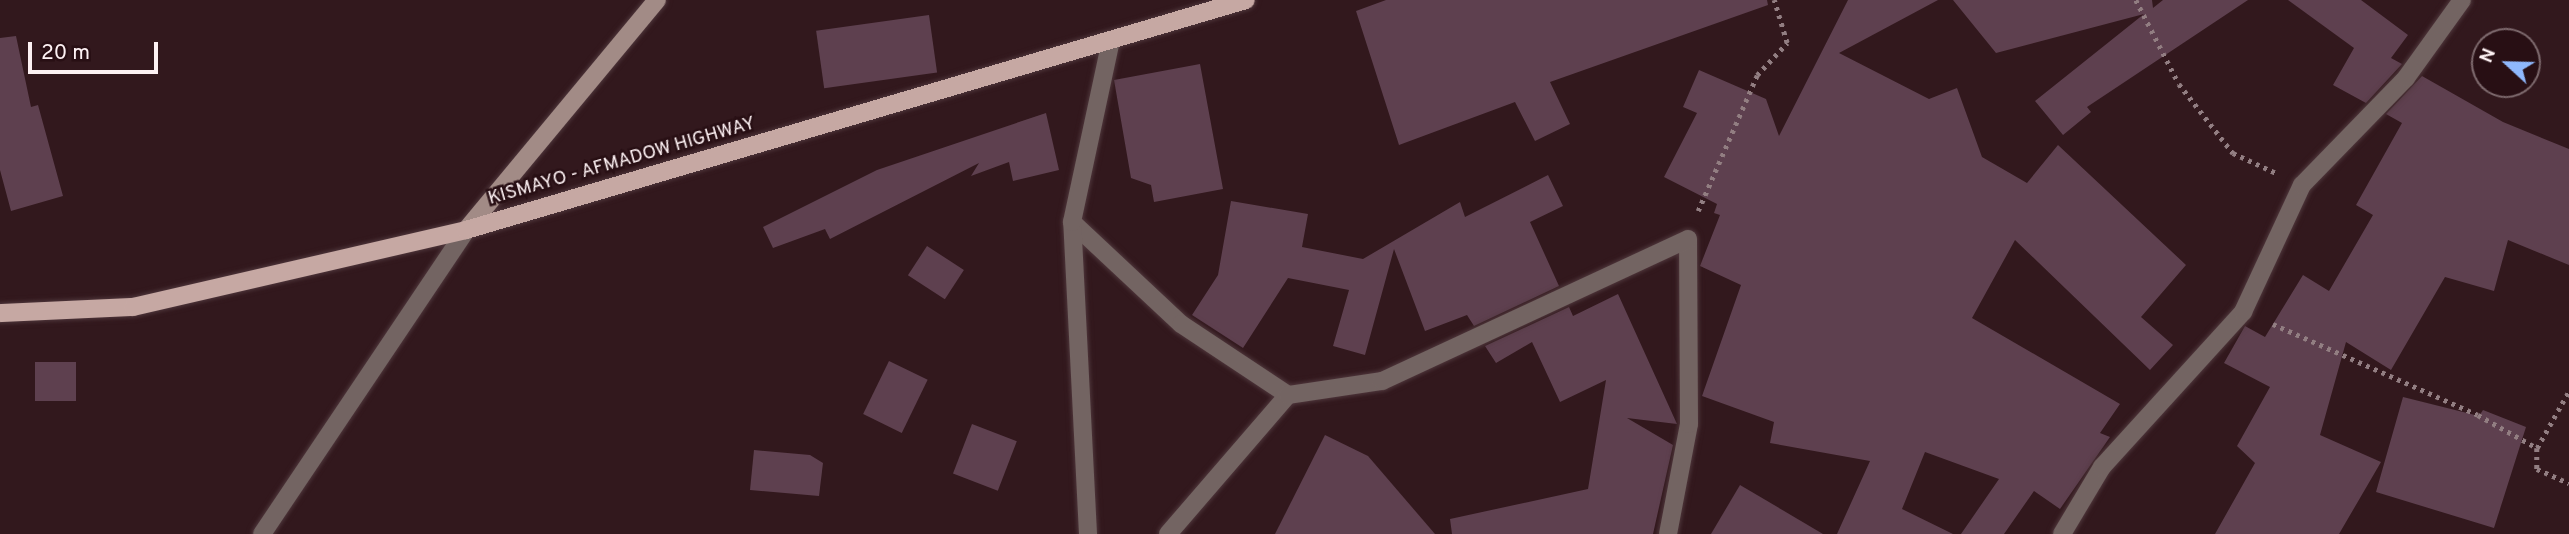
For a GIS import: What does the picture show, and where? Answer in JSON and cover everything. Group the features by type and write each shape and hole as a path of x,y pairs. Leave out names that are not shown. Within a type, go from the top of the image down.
{"main road":[{"name":"KISMAYO - AFMADOW HIGHWAY","path":"0,313 133,307 466,230 1246,0"}],"street":[{"path":"262,534 466,230 657,0"},
{"path":"2062,534 2102,467 2242,312 2302,185 2406,78 2462,0"},
{"path":"1088,534 1072,222 1111,40"},
{"path":"1072,222 1181,324 1288,395"},
{"path":"1168,534 1288,395 1382,381 1688,239 1689,424 1668,534"}],"path":[{"path":"1688,239 1758,75 1787,43 1774,0"},
{"path":"2136,0 2179,84 2233,153 2302,185"},
{"path":"2242,312 2384,368 2537,448"},
{"path":"2569,391 2537,448 2537,470 2569,483"}],"building":[{"path":"1386,0 1767,0 1768,5 1550,82 1570,124 1535,141 1515,102 1399,145 1356,11"},
{"path":"1848,0 1938,0 1839,53 1929,99 1957,88 1982,157 2027,183 2058,145 2186,265 2141,317 2173,345 2150,370 2015,240 1972,318 2120,404 2100,433 2110,437 2060,509 2034,491 2004,534 1961,534 1999,479 1925,452 1902,509 1953,534 1837,534 1870,461 1770,443 1774,422 1702,396 1741,285 1700,266 1720,215 1714,213 1717,204 1664,177 1697,113 1683,107 1699,70 1766,99 1779,136"},
{"path":"1953,0 2152,0 2153,8 2163,0 2248,0 2087,107 2091,112 2063,135 2035,101 2144,14 1996,53"},
{"path":"2288,0 2361,0 2408,35 2391,58 2402,64 2366,103 2333,85 2354,48"},
{"path":"929,15 937,72 824,88 816,31"},
{"path":"16,36 31,107 38,105 63,196 11,211 0,170 0,38"},
{"path":"1200,64 1223,189 1154,202 1151,185 1131,178 1114,80"},
{"path":"2422,76 2503,122 2569,149 2569,265 2508,240 2494,291 2445,277 2391,370 2346,342 2320,435 2381,462 2339,534 2215,534 2255,463 2237,446 2270,387 2224,363 2245,326 2265,337 2303,275 2329,291 2373,215 2356,205 2402,123 2386,114"},
{"path":"1046,113 1059,170 1013,181 1009,162 971,176 979,163 830,239 825,229 773,248 763,227 877,170"},
{"path":"1548,175 1563,206 1530,222 1559,286 1474,326 1467,315 1425,331 1394,249 1365,355 1333,346 1349,290 1288,278 1243,348 1192,315 1218,275 1231,201 1308,214 1302,247 1363,259 1460,202 1465,217"},
{"path":"927,246 964,270 945,299 908,275"},
{"path":"1618,294 1677,424 1627,418 1673,445 1653,534 1452,534 1450,519 1588,489 1606,380 1560,402 1532,342 1496,363 1485,346 1569,307 1573,316"},
{"path":"889,361 928,380 902,433 863,414"},
{"path":"35,362 76,362 76,401 35,401"},
{"path":"2403,397 2479,416 2483,410 2526,427 2494,528 2376,492"},
{"path":"972,424 1017,441 998,491 953,473"},
{"path":"1325,435 1368,456 1435,534 1275,534"},
{"path":"754,450 810,455 823,463 819,496 750,490"},
{"path":"1740,485 1823,534 1711,534"}]}
